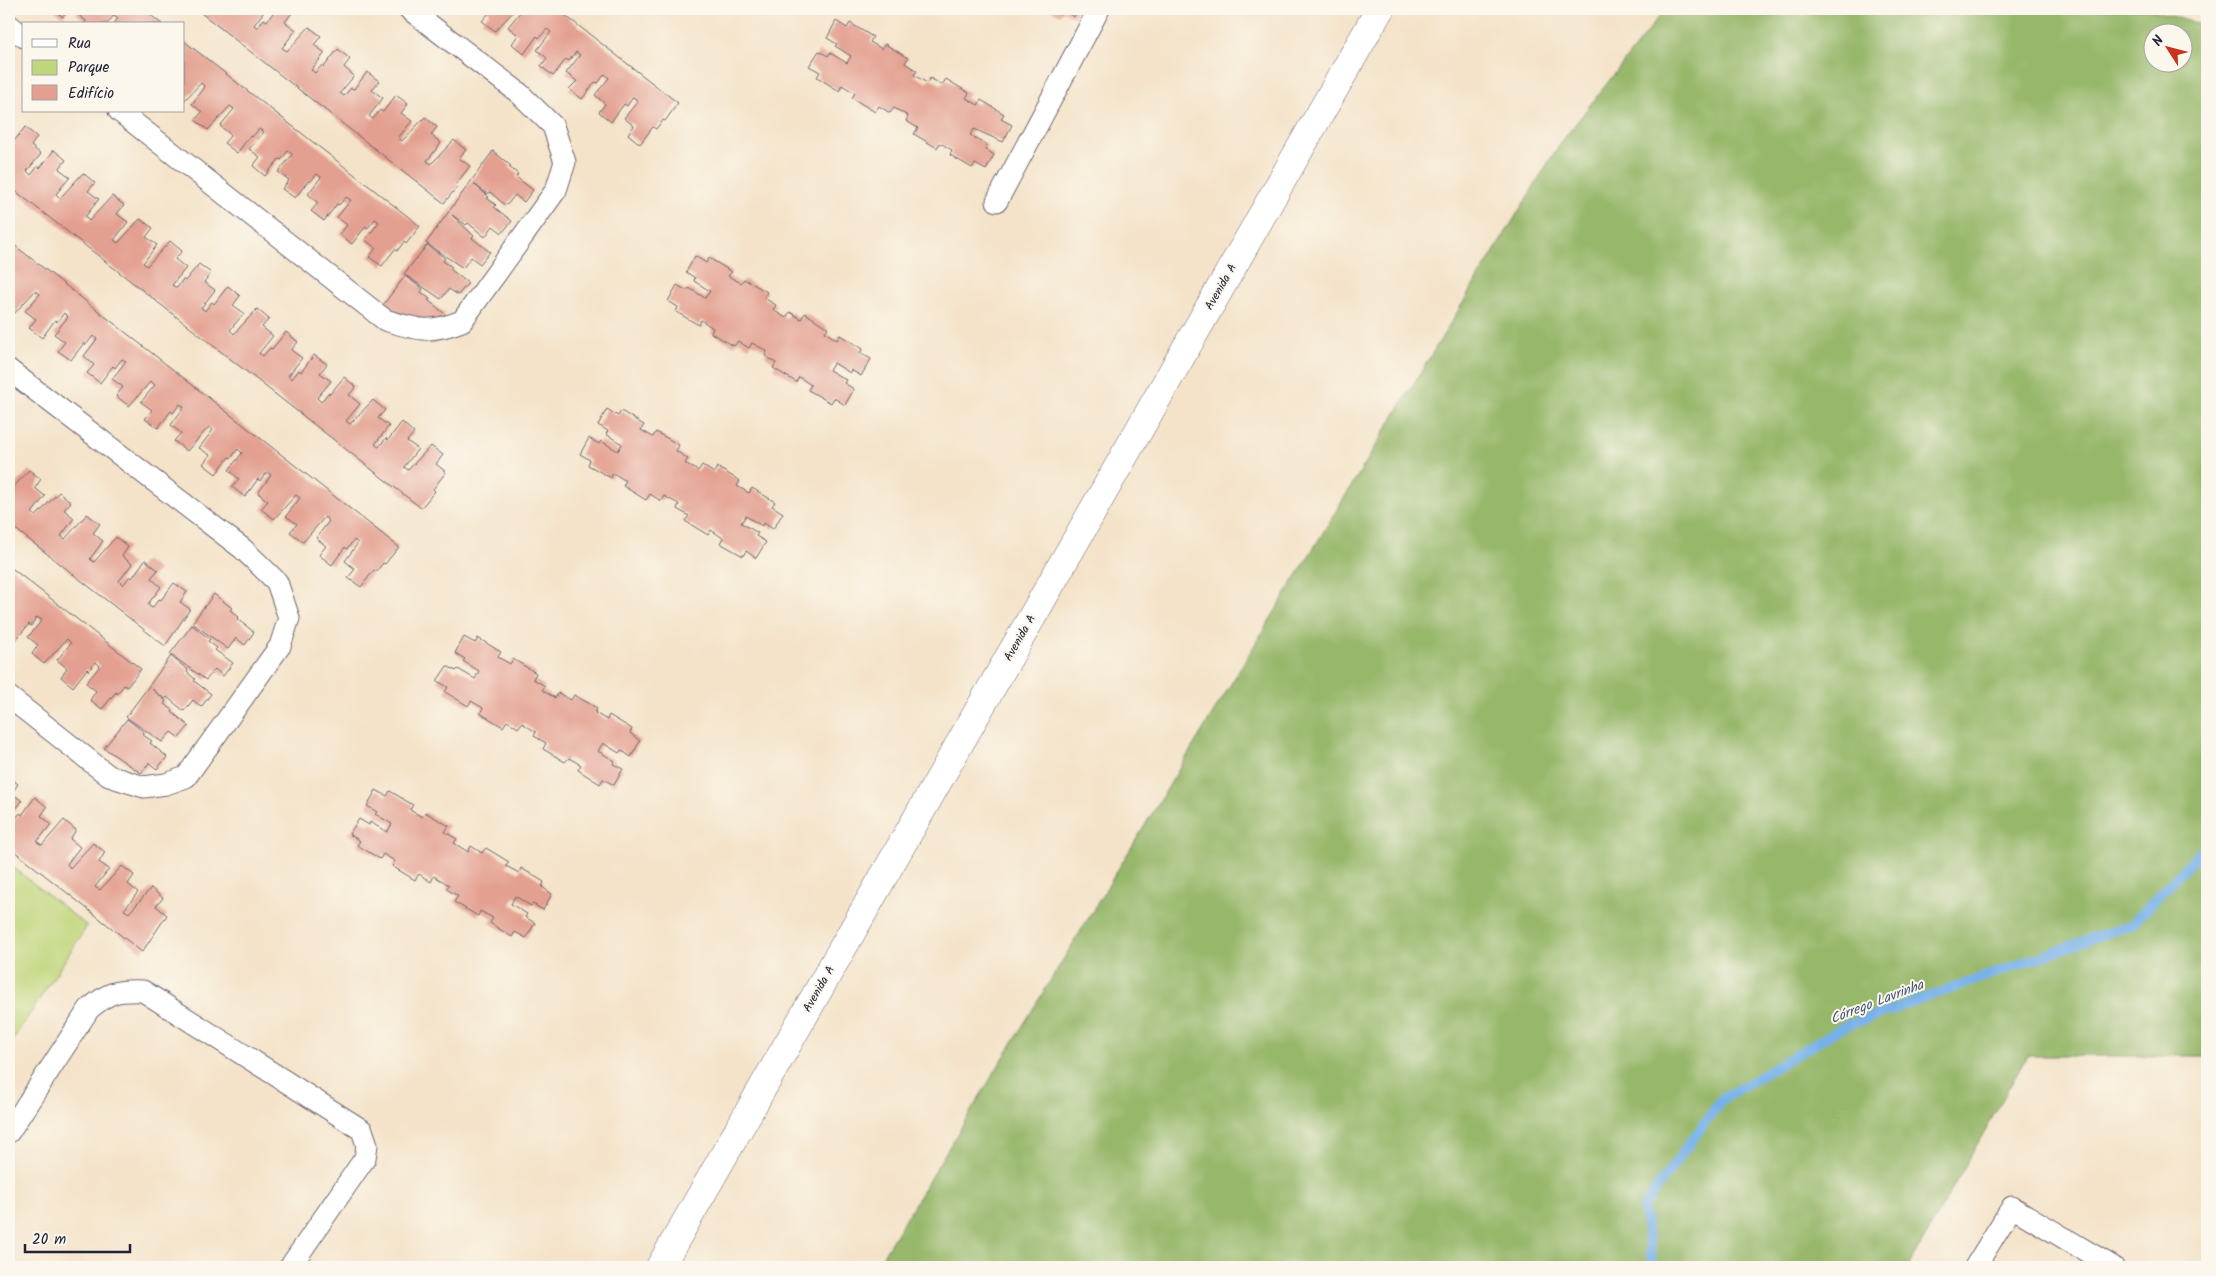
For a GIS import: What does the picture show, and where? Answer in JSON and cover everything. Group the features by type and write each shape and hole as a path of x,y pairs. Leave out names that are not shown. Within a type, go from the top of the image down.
{"street":[{"name":"Avenida A","path":"660,1267 1380,9"}],"lane":[{"path":"120,112 385,320 420,330 442,328 462,321 556,190 565,162 553,126 519,93 408,9"},
{"path":"997,201 1099,9"},
{"path":"9,25 22,35"},
{"path":"9,370 243,549 277,582 289,618 280,646 186,777 166,784 144,787 109,776 9,697"},
{"path":"9,1132 89,1009 105,994 126,990 143,991 362,1130 367,1145 365,1158 290,1267"},
{"path":"1975,1267 2012,1207 2113,1267"}],"green space":[{"path":"1665,9 2150,9 2191,22 2144,22 2144,72 2194,72 2194,23 2207,27 2207,1056 2027,1056 1908,1267 876,1267 1559,145"},
{"path":"9,864 87,926 9,1046"}],"building":[{"path":"53,9 69,9 63,17"},
{"path":"79,9 143,9 159,22 115,22 118,18 114,15 109,22 85,22 76,13"},
{"path":"196,9 266,9 254,25 257,28 264,19 267,21 276,9 287,9 292,13 285,22 296,30 282,48 287,51 309,27 321,36 314,45 325,53 311,70 315,73 322,65 324,67 338,49 350,59 344,67 354,76 340,93 344,96 351,88 354,89 367,72 379,81 372,90 383,98 369,116 373,119 380,110 383,112 396,95 408,104 401,113 412,121 398,138 402,141 425,117 437,127 431,135 441,143 427,161 431,164 454,140 466,150 459,158 470,166 456,184 458,186 444,203"},
{"path":"485,9 516,9 495,31 482,21 490,12"},
{"path":"520,9 557,9 678,103 665,121 663,120 656,129 653,127 640,144 628,134 634,126 624,118 638,101 633,97 627,106 624,104 611,122 599,112 605,104 595,95 609,78 605,74 598,83 595,82 582,99 569,89 577,81 566,73 580,55 576,52 569,61 566,59 553,76 541,66 547,58 537,50 551,32 547,29 539,38 537,36 524,54 512,44 518,35 508,27 522,10"},
{"path":"1049,9 1078,9 1074,17 1063,11 1060,15"},
{"path":"836,21 847,28 850,23 873,37 870,42 882,49 885,44 908,58 905,63 917,71 914,75 927,83 930,78 942,85 946,79 969,93 966,98 978,105 981,100 1004,114 1001,119 1012,125 1003,142 974,129 970,135 987,145 985,149 994,155 986,170 975,164 972,168 950,155 952,150 940,143 937,148 914,134 918,128 906,121 908,116 894,108 890,113 879,106 875,112 852,98 855,93 842,85 839,91 817,77 820,72 809,66 819,51 828,56 830,53 847,63 851,56 835,46 837,44 827,38"},
{"path":"185,42 420,226 406,244 404,242 397,251 395,249 382,266 369,257 376,248 365,240 379,222 375,219 368,228 366,226 352,244 340,234 347,225 337,217 351,200 346,197 339,205 337,204 324,221 311,211 318,203 308,194 321,177 317,174 310,182 308,181 295,198 282,189 289,180 278,172 292,155 290,152 288,151 281,160 279,159 265,176 253,166 260,157 249,149 264,132 259,129 252,137 250,136 237,153 224,143 231,135 220,126 234,109 230,106 208,130 195,120 202,112 192,104 205,87 201,83 185,100"},
{"path":"25,127 37,137 31,146 41,154 27,171 31,175 38,166 40,168 54,150 66,160 59,169 70,177 56,194 60,198 83,173 95,183 88,191 99,199 85,217 89,221 112,196 124,205 117,214 128,222 114,240 118,243 140,219 153,228 146,237 157,245 143,263 147,266 170,241 182,251 175,259 186,268 172,285 177,288 183,279 185,281 199,264 211,273 204,282 215,290 201,308 205,311 212,302 214,304 228,286 240,296 233,305 244,313 230,330 234,334 257,309 269,319 262,327 273,336 259,353 263,356 270,348 272,349 286,332 298,342 291,350 302,358 288,376 292,379 299,370 301,372 314,355 327,364 320,373 331,381 317,398 321,402 344,377 356,387 349,395 360,404 346,421 350,424 373,400 385,410 378,418 389,426 375,444 377,446 379,447 386,438 388,440 402,422 414,433 407,441 418,449 404,467 408,470 431,446 443,455 436,464 446,472 433,489 435,491 421,508 9,186 9,143 11,145"},
{"path":"493,151 511,166 509,167 518,174 516,177 533,190 524,202 515,195 506,206 490,192 487,194 474,184 496,205 494,207 512,221 502,233 493,226 485,237 468,223 466,225 452,215 474,236 472,238 490,252 480,264 471,257 463,268 426,243"},
{"path":"9,241 399,547 385,564 383,563 376,572 374,570 361,587 348,578 355,569 345,561 358,543 354,540 347,549 345,547 332,565 319,555 326,546 316,538 329,521 325,517 303,542 290,532 297,524 286,516 300,498 296,495 274,519 261,509 268,501 258,493 271,475 267,472 260,481 258,479 245,497 232,487 239,479 229,470 242,453 238,449 216,474 203,464 210,455 199,448 213,430 209,427 187,451 174,441 181,433 171,425 184,407 180,404 173,413 171,411 158,428 145,419 152,410 141,402 155,385 151,381 129,406 116,396 123,387 112,379 126,361 122,359 115,368 113,366 100,383 87,373 94,365 84,356 97,339 93,336 86,345 84,343 71,360 58,351 65,342 54,334 68,317 64,313 57,322 55,320 42,338 29,328 36,319 25,311 40,294 35,291 13,315 9,312"},
{"path":"427,245 445,258 443,261 452,267 450,269 468,283 458,295 449,289 441,299 404,274"},
{"path":"695,256 706,263 709,258 732,272 728,276 741,283 744,279 767,292 764,298 776,305 773,310 786,318 790,312 801,319 805,313 828,328 825,332 837,340 840,335 863,349 860,353 871,359 861,376 851,370 850,373 834,363 829,370 846,380 844,383 854,389 845,405 834,398 831,403 808,390 811,385 799,377 796,382 773,368 776,363 765,356 767,351 752,343 749,348 738,341 734,346 711,333 713,328 701,320 699,325 676,312 678,307 668,301 677,285 687,291 689,288 705,298 710,291 694,281 695,278 686,272"},
{"path":"405,276 423,289 421,292 430,299 428,300 445,314 436,326 400,319 383,305"},
{"path":"607,409 618,416 621,411 644,425 641,430 653,437 656,432 679,445 676,451 688,459 685,463 698,471 702,465 714,473 717,467 740,481 737,486 749,493 752,488 775,502 772,506 783,513 773,529 764,523 762,526 746,516 741,523 758,533 756,536 766,542 756,558 746,551 743,556 720,543 723,538 711,530 708,535 685,521 689,516 677,509 679,504 664,496 661,501 650,494 646,500 623,486 626,481 613,473 611,478 588,465 590,460 580,454 589,438 599,444 601,441 618,451 622,444 606,434 608,431 598,425"},
{"path":"29,470 41,479 35,488 45,496 32,513 36,516 59,492 71,502 64,510 74,518 61,536 65,539 87,514 100,524 93,533 103,541 90,559 94,562 116,537 128,547 122,556 132,564 119,581 123,585 130,576 132,578 145,560 158,570 151,578 161,587 148,604 149,606 152,608 159,599 161,600 174,583 187,592 180,602 190,609 165,646 9,524 9,492"},
{"path":"9,566 141,669 127,687 124,685 117,694 116,692 102,709 90,700 96,691 86,683 100,666 96,662 89,671 87,669 73,687 61,677 67,668 57,660 71,643 67,639 44,664 32,654 38,645 28,637 42,620 37,617 31,626 29,624 15,641 9,636 9,602 13,597 9,594"},
{"path":"214,594 232,608 230,610 239,617 237,619 254,632 245,645 236,638 228,649 192,623"},
{"path":"192,625 210,639 208,641 217,648 215,650 233,663 223,676 215,669 206,680 170,654"},
{"path":"464,637 475,643 478,638 501,652 498,657 510,664 513,659 536,673 533,679 545,686 542,690 555,698 558,693 571,700 574,695 597,708 595,713 607,720 609,715 632,729 630,733 640,741 631,757 621,750 619,753 603,743 598,751 615,761 613,764 623,769 614,785 603,779 600,784 578,770 581,765 569,758 565,762 543,749 546,743 534,736 536,732 522,723 518,728 507,721 503,727 480,713 483,708 471,701 468,706 445,692 448,687 437,681 447,666 456,671 458,669 475,679 479,671 463,661 465,659 455,653"},
{"path":"171,656 188,670 187,672 195,679 194,681 211,694 201,707 193,700 184,711 167,697 165,699 152,689 166,701 164,704 173,710 172,712 189,726 179,738 171,732 162,742 126,717"},
{"path":"127,719 144,732 143,735 152,741 150,743 167,757 157,769 149,763 141,773 104,748"},
{"path":"9,777 18,784 12,793 22,801 9,818"},
{"path":"376,790 387,796 390,791 413,805 410,810 422,817 425,812 449,826 445,832 457,839 454,843 468,852 471,846 482,853 486,848 509,862 506,866 519,873 521,868 544,882 542,887 552,894 543,910 533,904 531,906 515,896 511,904 527,914 525,917 535,923 526,938 515,932 512,937 490,923 493,918 480,911 478,916 454,902 458,896 446,889 449,885 434,876 431,882 419,874 415,880 392,866 395,861 383,854 380,859 357,845 360,841 349,834 359,819 369,825 370,822 387,832 392,824 375,814 377,812 367,806"},
{"path":"35,797 47,807 41,816 51,824 37,842 42,845 64,820 76,830 70,839 80,847 67,864 70,868 93,843 105,852 99,862 109,869 95,887 100,890 122,866 134,875 128,884 138,892 124,910 129,913 151,888 163,898 156,906 167,915 142,952 9,847 9,819 13,822 20,813 22,815"}],"waterway":[{"name":"Córrego Lavrinha","path":"1653,1267 1643,1207 1722,1099 1841,1028 2132,924 2207,845"}]}
